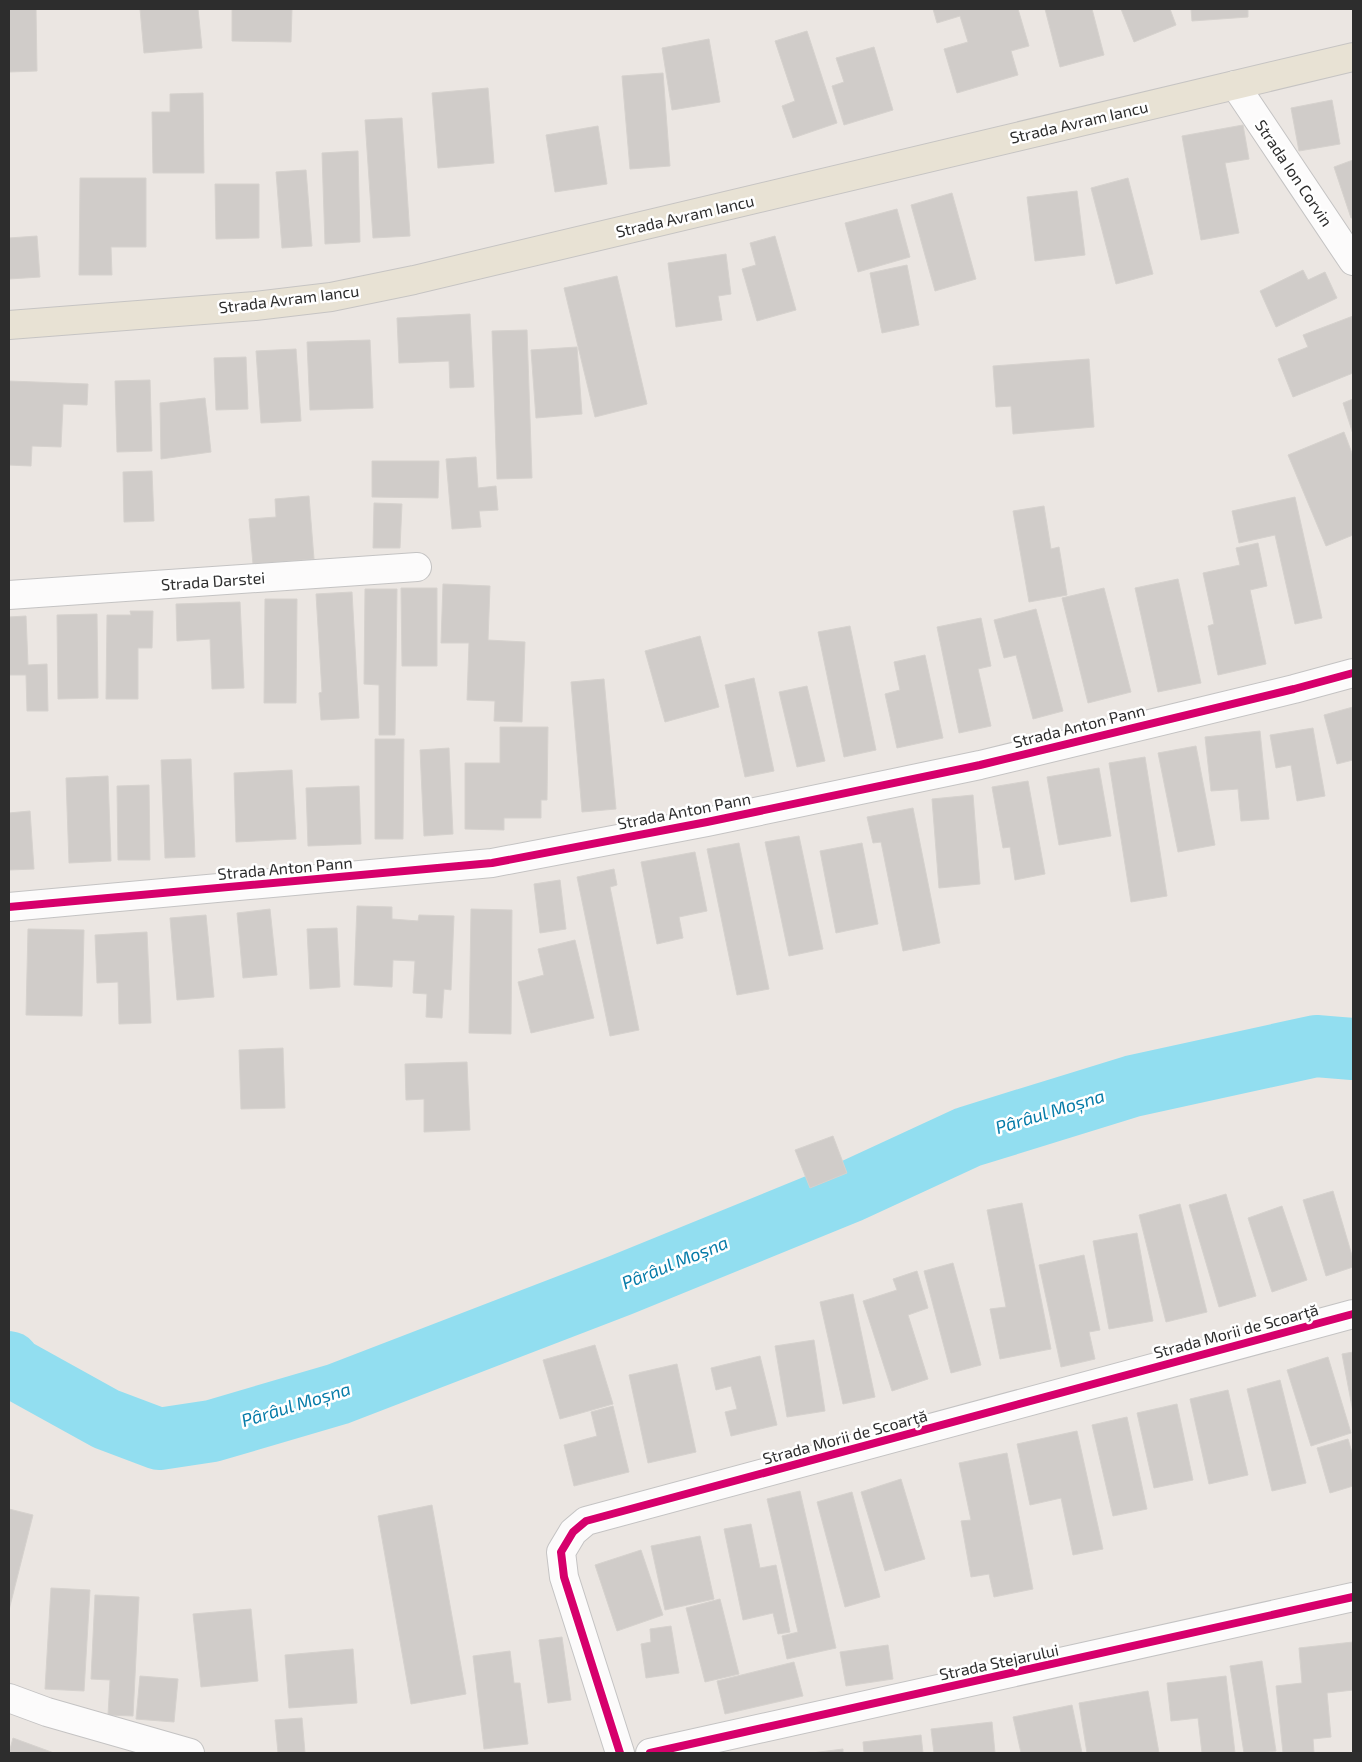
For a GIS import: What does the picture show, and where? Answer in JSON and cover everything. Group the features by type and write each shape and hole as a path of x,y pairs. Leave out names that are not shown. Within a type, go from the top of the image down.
{"main road":[{"name":"Strada Avram Iancu","path":"9,325 255,306 331,297 414,280 1353,57"}],"street":[{"name":"Strada Ion Corvin","path":"1236,85 1353,261"},
{"name":"Strada Darstei","path":"9,595 417,567"},
{"name":"Strada Anton Pann","path":"9,907 492,862 707,822 980,765 1353,673"},
{"name":"Strada Morii de Scoarţă","path":"620,1753 564,1577 561,1552 573,1532 586,1521 1353,1314"},
{"name":"Strada Stejarului","path":"650,1753 1353,1598"},
{"path":"9,1698 47,1712 190,1753"}],"building":[{"path":"9,9 36,9 37,71 9,72"},
{"path":"140,9 198,9 202,48 144,53"},
{"path":"232,9 292,9 291,42 232,41"},
{"path":"933,9 1018,9 1029,46 1011,51 1018,75 957,93 944,49 968,42 960,16 937,23"},
{"path":"1045,9 1092,9 1104,55 1060,67"},
{"path":"1121,9 1170,9 1176,25 1134,42"},
{"path":"1191,9 1248,9 1248,17 1192,21"},
{"path":"807,31 837,123 793,138 782,106 795,101 775,41"},
{"path":"709,39 720,102 672,110 662,48"},
{"path":"874,47 893,110 844,125 832,86 844,82 836,58"},
{"path":"663,73 670,166 630,169 622,76"},
{"path":"488,88 494,163 438,168 432,93"},
{"path":"203,93 204,173 153,173 152,112 170,112 170,94"},
{"path":"1332,100 1340,144 1299,151 1291,108"},
{"path":"402,118 410,236 373,238 365,120"},
{"path":"1243,125 1249,159 1225,163 1239,233 1201,240 1182,136"},
{"path":"598,126 607,184 555,192 546,135"},
{"path":"358,151 360,242 325,244 322,153"},
{"path":"1353,160 1353,218 1351,218 1334,167"},
{"path":"306,170 312,246 282,248 276,172"},
{"path":"80,178 146,178 146,247 111,247 112,275 79,275"},
{"path":"1128,178 1153,274 1116,284 1091,188"},
{"path":"215,184 259,184 259,238 216,239"},
{"path":"1077,191 1085,255 1035,261 1027,197"},
{"path":"952,193 976,279 935,291 911,205"},
{"path":"897,209 910,257 858,272 845,223"},
{"path":"37,236 40,277 9,279 9,238"},
{"path":"775,236 796,310 757,321 742,269 756,265 750,243"},
{"path":"726,254 731,294 718,296 722,320 676,327 668,263"},
{"path":"907,265 919,325 882,333 870,273"},
{"path":"1303,270 1308,280 1325,272 1337,298 1276,327 1260,291"},
{"path":"617,276 647,404 595,417 564,288"},
{"path":"470,314 474,387 450,388 449,361 399,363 397,318"},
{"path":"1353,316 1353,373 1293,397 1278,359 1308,347 1303,335"},
{"path":"527,330 532,478 497,479 492,331"},
{"path":"370,340 373,408 310,410 307,342"},
{"path":"577,347 582,414 536,418 531,350"},
{"path":"296,349 301,421 261,423 256,351"},
{"path":"246,357 248,409 216,410 214,358"},
{"path":"1089,359 1094,427 1013,434 1011,406 996,407 993,366"},
{"path":"150,380 152,451 117,452 115,381"},
{"path":"9,381 88,384 87,405 63,404 61,447 32,446 31,466 9,465"},
{"path":"205,398 211,452 161,459 160,403"},
{"path":"1353,399 1353,434 1343,403"},
{"path":"1344,432 1353,456 1353,535 1326,546 1288,455"},
{"path":"476,457 478,488 496,486 498,510 479,511 481,527 452,529 446,459"},
{"path":"372,461 439,461 438,498 372,497"},
{"path":"152,471 154,521 124,522 123,472"},
{"path":"309,496 314,559 253,564 249,519 276,517 275,499"},
{"path":"1295,497 1322,618 1295,624 1275,535 1239,543 1232,511"},
{"path":"374,503 402,504 400,548 373,548"},
{"path":"1044,506 1051,549 1059,547 1067,595 1029,602 1013,511"},
{"path":"1258,543 1267,586 1250,590 1266,664 1218,675 1208,626 1214,624 1203,573 1240,565 1236,548"},
{"path":"1178,579 1201,683 1158,692 1135,588"},
{"path":"443,584 490,586 488,640 525,642 522,722 494,721 495,701 467,700 469,643 441,643"},
{"path":"401,588 437,588 437,666 402,666"},
{"path":"1104,588 1131,692 1088,703 1062,598"},
{"path":"365,589 397,589 395,735 379,735 379,685 364,684"},
{"path":"352,592 359,718 321,720 319,693 322,692 316,594"},
{"path":"265,599 297,599 296,703 264,703"},
{"path":"240,602 244,688 212,689 210,639 177,641 176,604"},
{"path":"1036,609 1063,711 1033,719 1016,655 1004,658 994,620"},
{"path":"130,611 153,611 152,648 138,648 138,699 106,699 107,615 131,615"},
{"path":"97,614 98,698 58,699 57,615"},
{"path":"26,616 28,665 47,664 48,711 27,711 26,675 9,675 9,617"},
{"path":"981,618 991,666 978,669 991,726 959,733 937,627"},
{"path":"850,626 876,750 844,757 818,632"},
{"path":"700,636 719,707 665,722 645,651"},
{"path":"925,655 943,738 897,748 885,694 900,690 894,662"},
{"path":"754,678 774,771 745,777 725,685"},
{"path":"604,679 616,809 582,812 571,682"},
{"path":"807,686 825,761 797,767 779,692"},
{"path":"1353,707 1353,760 1337,764 1324,715"},
{"path":"500,727 548,727 547,800 541,800 541,818 504,818 504,830 465,829 465,763 500,763"},
{"path":"1313,728 1325,796 1297,801 1291,765 1276,768 1270,735"},
{"path":"1260,731 1269,819 1241,821 1238,789 1211,791 1205,737"},
{"path":"375,739 404,739 403,839 375,839"},
{"path":"1196,746 1215,845 1178,852 1158,753"},
{"path":"449,748 453,834 424,836 420,750"},
{"path":"1145,757 1167,896 1131,902 1109,763"},
{"path":"191,759 195,857 165,858 161,760"},
{"path":"1099,768 1111,836 1059,845 1047,777"},
{"path":"292,770 296,839 236,842 234,773"},
{"path":"108,776 111,861 69,863 66,778"},
{"path":"1028,781 1045,874 1015,880 1010,847 1003,848 992,787"},
{"path":"149,785 150,860 118,860 117,786"},
{"path":"359,786 361,844 308,846 306,788"},
{"path":"973,795 980,884 939,888 932,799"},
{"path":"913,808 940,943 903,951 881,842 873,843 867,817"},
{"path":"30,811 34,869 9,870 9,813"},
{"path":"799,836 823,949 789,956 765,842"},
{"path":"739,843 769,989 737,995 707,849"},
{"path":"862,843 878,924 836,933 820,851"},
{"path":"695,852 707,911 679,917 683,938 657,944 641,862"},
{"path":"614,869 617,885 610,887 639,1030 610,1036 577,877"},
{"path":"560,880 566,929 540,933 534,884"},
{"path":"357,906 392,907 392,919 418,921 419,915 454,916 451,990 444,989 442,1018 426,1017 427,994 413,993 415,961 393,960 392,987 354,985"},
{"path":"270,909 277,975 243,978 237,913"},
{"path":"471,909 512,910 511,1034 469,1033"},
{"path":"206,915 214,997 177,1000 170,918"},
{"path":"337,928 340,987 310,989 307,929"},
{"path":"28,929 84,930 82,1016 26,1015"},
{"path":"147,932 151,1023 119,1024 118,982 97,983 95,935"},
{"path":"575,940 594,1018 531,1033 518,982 544,975 538,949"},
{"path":"283,1048 285,1108 241,1109 239,1050"},
{"path":"467,1062 470,1130 424,1132 424,1099 406,1100 405,1064"},
{"path":"833,1136 847,1173 810,1188 795,1150"},
{"path":"1333,1191 1353,1259 1353,1267 1326,1276 1303,1200"},
{"path":"1226,1194 1256,1296 1219,1307 1189,1205"},
{"path":"1022,1203 1051,1349 1000,1359 990,1309 1006,1307 987,1210"},
{"path":"1180,1204 1207,1312 1166,1322 1139,1215"},
{"path":"1282,1206 1307,1280 1272,1292 1248,1218"},
{"path":"1137,1233 1153,1321 1109,1329 1093,1241"},
{"path":"1084,1255 1100,1330 1089,1332 1095,1359 1061,1367 1039,1265"},
{"path":"953,1263 981,1365 951,1373 924,1271"},
{"path":"917,1271 928,1308 908,1315 928,1379 892,1391 863,1301 897,1290 893,1279"},
{"path":"853,1294 875,1397 843,1404 820,1302"},
{"path":"814,1340 825,1411 787,1417 775,1346"},
{"path":"595,1345 613,1404 560,1419 543,1360"},
{"path":"1353,1352 1353,1412 1342,1354"},
{"path":"760,1356 777,1425 731,1436 725,1412 737,1409 731,1386 716,1390 711,1368"},
{"path":"1328,1357 1351,1433 1311,1446 1287,1370"},
{"path":"677,1364 696,1452 648,1463 629,1375"},
{"path":"1280,1380 1306,1483 1272,1491 1247,1389"},
{"path":"1228,1390 1248,1475 1209,1484 1190,1399"},
{"path":"1177,1404 1193,1480 1154,1488 1137,1413"},
{"path":"613,1406 629,1472 574,1486 564,1445 597,1436 591,1412"},
{"path":"1127,1417 1147,1509 1113,1516 1092,1425"},
{"path":"1077,1431 1103,1549 1073,1555 1061,1498 1030,1505 1017,1444"},
{"path":"1348,1439 1353,1456 1353,1486 1330,1493 1317,1448"},
{"path":"1007,1453 1033,1589 994,1597 989,1574 971,1577 961,1521 971,1520 959,1463"},
{"path":"901,1479 925,1559 885,1571 861,1492"},
{"path":"800,1491 836,1648 787,1659 782,1636 798,1632 767,1499"},
{"path":"852,1492 880,1597 845,1607 817,1502"},
{"path":"432,1505 466,1694 411,1704 378,1516"},
{"path":"9,1509 33,1515 9,1610"},
{"path":"751,1524 760,1568 776,1565 790,1632 778,1634 773,1613 743,1620 724,1529"},
{"path":"700,1536 714,1599 665,1610 651,1546"},
{"path":"641,1550 663,1615 617,1631 595,1565"},
{"path":"51,1588 90,1590 84,1691 45,1689"},
{"path":"95,1595 139,1597 133,1716 108,1715 110,1680 91,1679"},
{"path":"720,1599 739,1674 705,1682 686,1608"},
{"path":"251,1609 258,1681 201,1687 193,1614"},
{"path":"671,1626 679,1673 646,1678 641,1644 651,1642 650,1629"},
{"path":"562,1637 571,1700 548,1703 539,1640"},
{"path":"1353,1642 1353,1690 1327,1693 1331,1737 1313,1739 1314,1753 1283,1753 1276,1686 1302,1683 1299,1648"},
{"path":"888,1645 893,1679 846,1686 840,1652"},
{"path":"353,1649 357,1703 289,1708 285,1655"},
{"path":"510,1651 514,1683 520,1683 528,1744 484,1749 473,1656"},
{"path":"1262,1661 1276,1751 1244,1753 1230,1666"},
{"path":"794,1662 803,1696 725,1714 717,1681"},
{"path":"140,1676 178,1679 174,1722 136,1719"},
{"path":"1226,1676 1235,1753 1202,1753 1198,1718 1171,1721 1167,1683"},
{"path":"1148,1691 1159,1753 1087,1753 1079,1703"},
{"path":"1072,1705 1082,1753 1021,1753 1013,1717"},
{"path":"302,1718 305,1753 278,1753 275,1720"},
{"path":"992,1722 995,1753 934,1753 931,1729"},
{"path":"921,1735 923,1753 864,1753 863,1742"},
{"path":"13,1738 54,1753 9,1753"},
{"path":"843,1749 843,1753 812,1753"}],"waterway":[{"name":"Pârâul Moșna","path":"9,1362 14,1368 106,1419 159,1439 212,1431 338,1394 621,1285 849,1192 968,1137 1133,1086 1316,1046 1353,1049"}],"cycle path":[{"path":"9,907 492,863 707,822 980,765 1353,673"},
{"path":"620,1753 564,1577 561,1552 573,1532 586,1521 1353,1314"},
{"path":"650,1753 1353,1597"}]}
